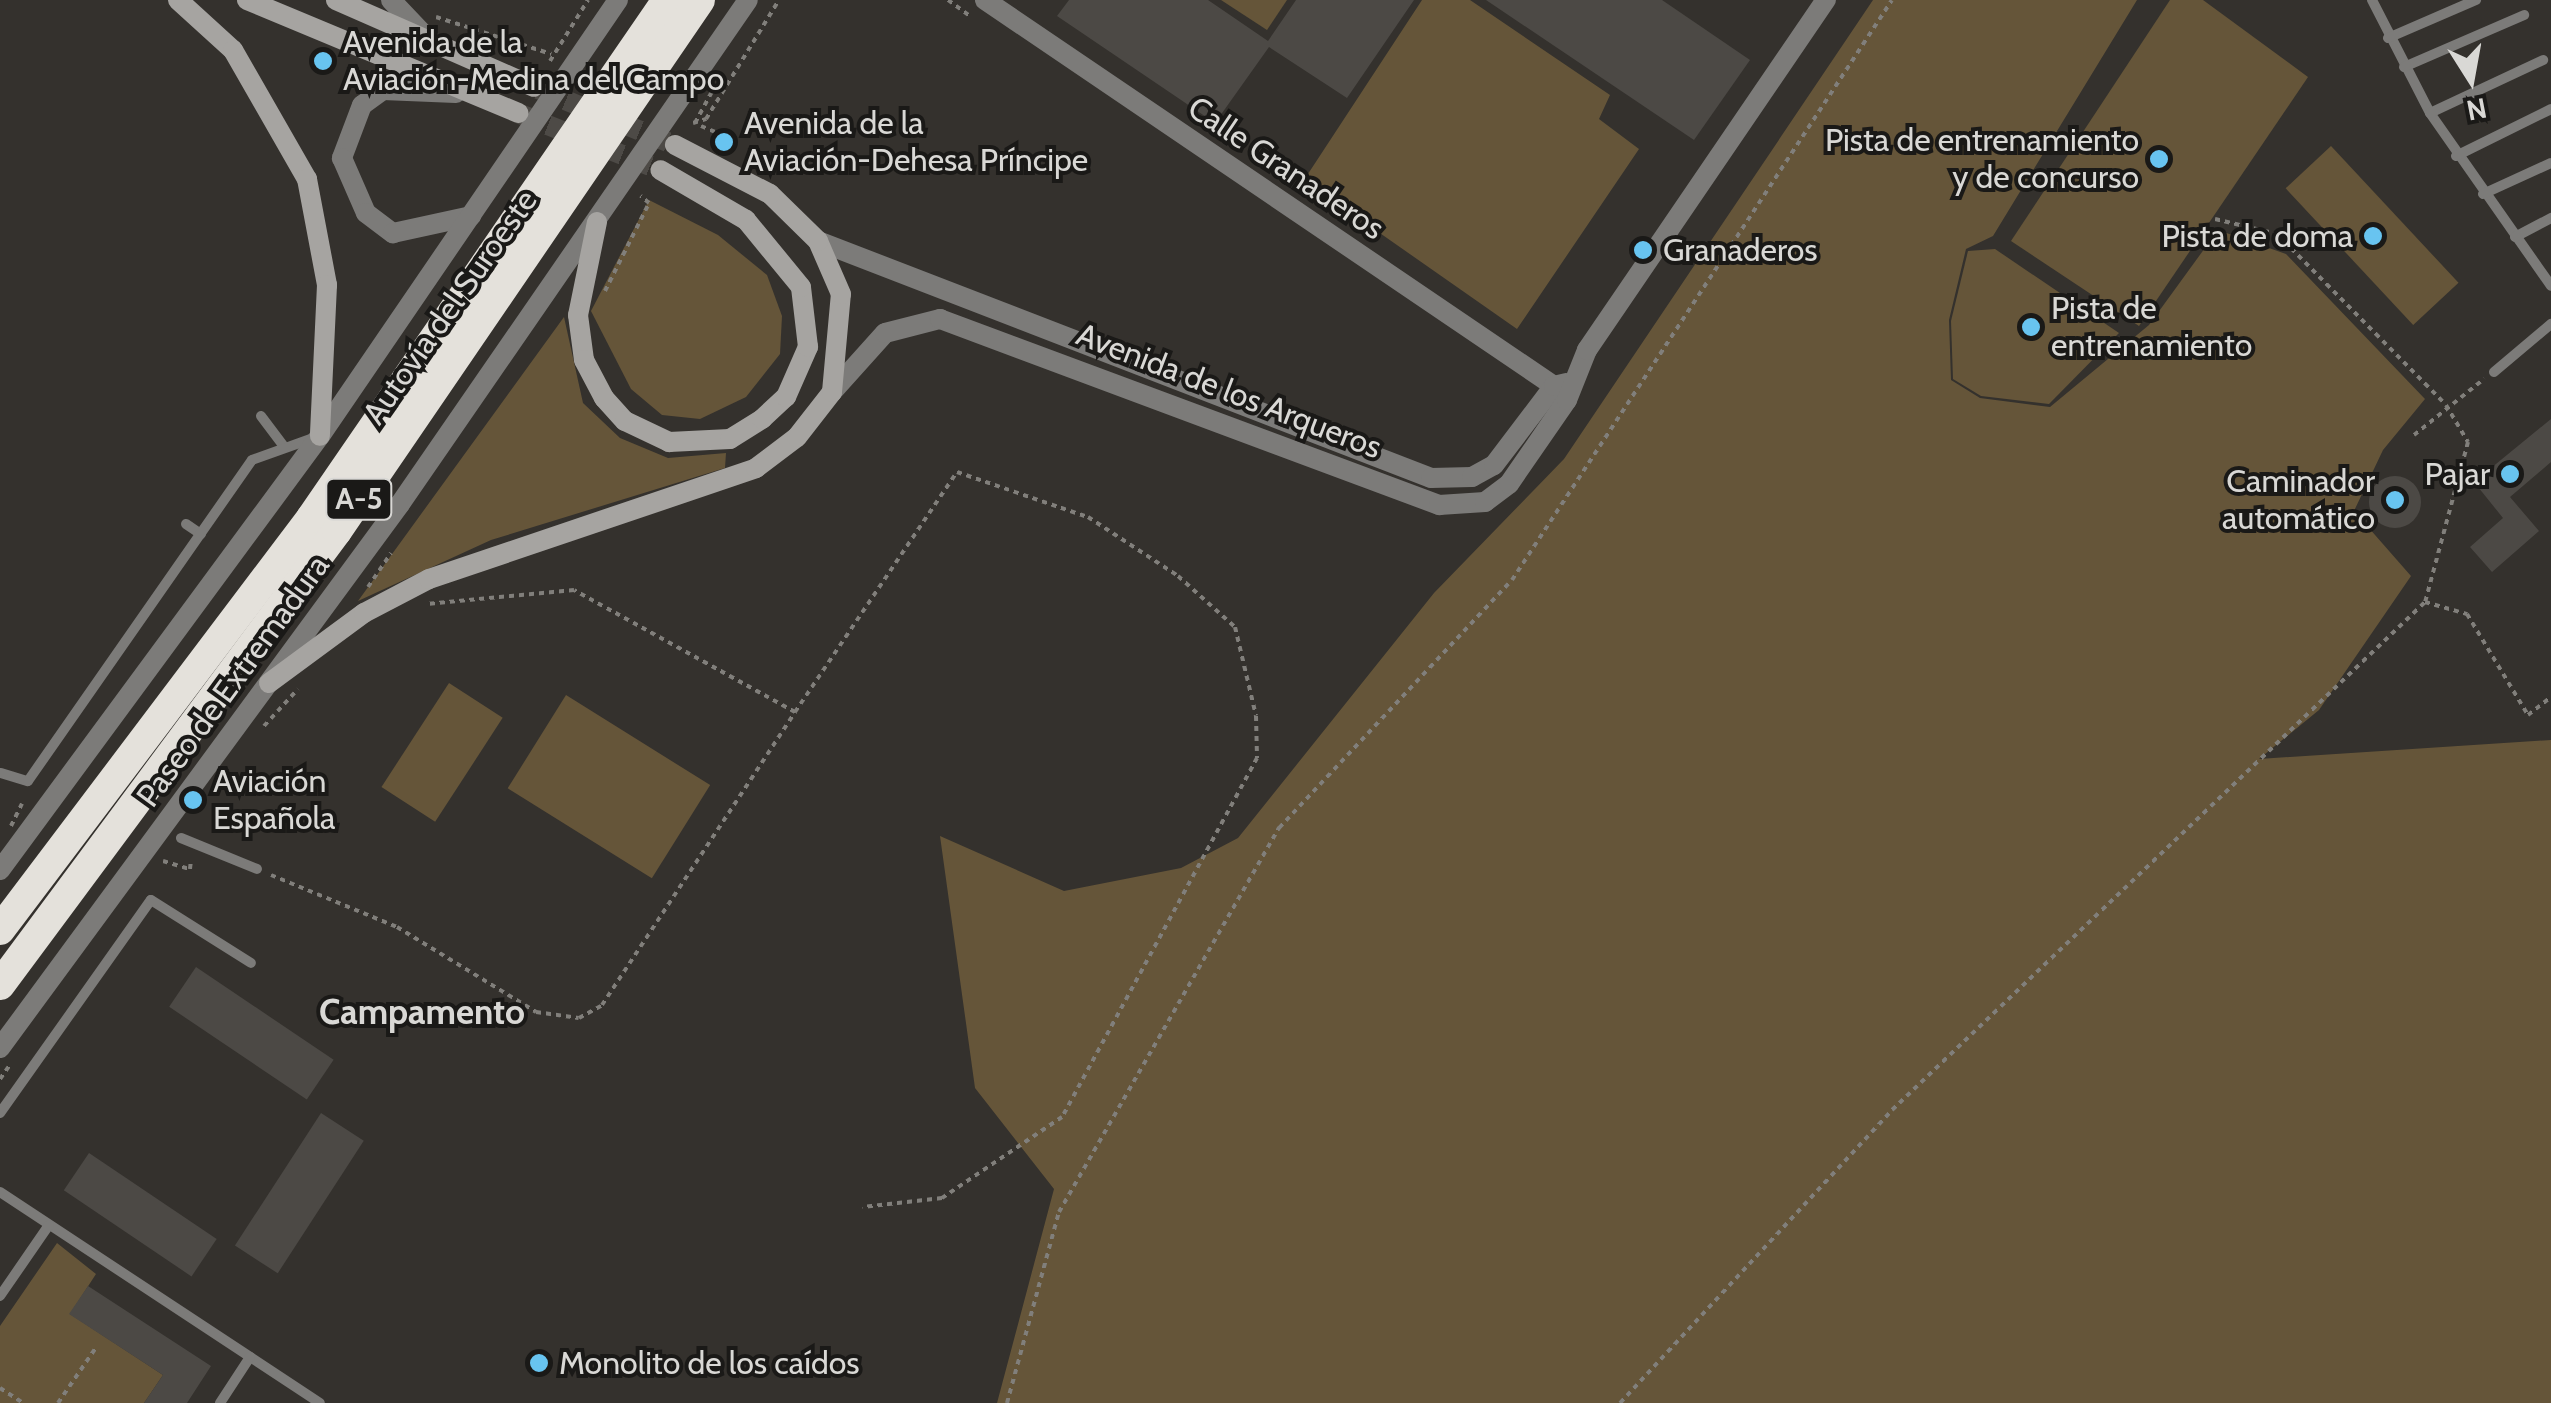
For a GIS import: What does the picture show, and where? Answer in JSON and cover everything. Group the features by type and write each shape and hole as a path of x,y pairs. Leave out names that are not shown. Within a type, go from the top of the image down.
{"highway":[{"name":"Autovía del Suroeste","path":"0,930 311,518 667,0"},
{"name":"Autovía del Suroeste","path":"0,985 338,531 700,0"}],"main road":[{"path":"178,0 233,50 308,178 327,285 320,436"},
{"path":"247,0 518,113"},
{"path":"336,0 534,87"},
{"path":"269,683 364,612 429,578 756,468 797,438 832,392 841,294 818,241 770,194 675,145"},
{"path":"597,222 578,315 584,360 625,421 670,442 730,438 762,419 796,378 809,315 788,262 763,235 660,170"}],"street":[{"path":"391,0 429,41"},
{"path":"0,870 320,436 618,0"},
{"name":"Paseo de Extremadura","path":"0,1048 269,683 597,222 748,0"},
{"name":"Calle Granaderos","path":"985,0 1560,385"},
{"name":"Avenida de los Arqueros","path":"818,241 1431,478 1472,477 1494,466 1560,385 1826,0"},
{"path":"470,95 384,90 362,105 342,158 366,213 393,233 471,216"},
{"name":"Avenida de los Arqueros","path":"832,392 885,334 940,319 1439,506 1462,506 1508,484 1566,400 1560,385"}],"lane":[{"path":"2372,0 2388,38 2456,156 2551,286"},
{"path":"2450,12 2455,0"},
{"path":"2388,38 2476,0"},
{"path":"2404,67 2524,15"},
{"path":"2430,113 2544,60"},
{"path":"2456,156 2551,109"},
{"path":"2483,194 2551,163"},
{"path":"2515,237 2551,218"},
{"path":"2494,372 2551,324"},
{"path":"260,416 283,445"},
{"path":"2,773 31,783 252,460 283,445 320,436"},
{"path":"186,524 201,534"},
{"path":"181,838 257,869"},
{"path":"0,1113 151,900 251,963"},
{"path":"0,1192 320,1403"},
{"path":"0,1296 49,1226"},
{"path":"220,1403 250,1357"}],"path":[{"path":"551,54 588,0"},
{"path":"696,124 779,0"},
{"path":"1007,1403 1059,1212 1279,828 1512,580 1892,0"},
{"path":"423,10 551,54"},
{"path":"551,54 554,63"},
{"path":"696,124 718,88 712,83"},
{"path":"696,124 720,134"},
{"path":"597,308 649,202 641,196"},
{"path":"1620,1403 1892,1110 2425,602 2468,442 2446,404 2277,234 2215,219"},
{"path":"2414,435 2446,404 2494,372"},
{"path":"257,869 398,927 536,1012 579,1018 602,1004 957,472 1088,517 1178,576 1236,627 1256,716 1257,758 1062,1117 942,1198 863,1207"},
{"path":"434,603 574,590 795,712"},
{"path":"2425,602 2466,614 2528,715 2551,697"},
{"path":"159,859 190,869 194,861 174,853"},
{"path":"58,1403 97,1346"},
{"path":"0,1388 23,1403"}],"shaded area":[{"path":"1221,0 1287,0 1267,30"},
{"path":"1422,0 1470,0 1610,95 1599,119 1639,149 1517,329 1304,180"},
{"path":"1873,0 2137,0 1993,236 1966,249 1949,320 1951,380 1980,398 2050,407 2149,325 2218,230 2286,254 2425,399 2383,450 2354,511 2411,576 2319,710 2259,759 2551,740 2551,1403 997,1403 1054,1189 975,1088 940,836 1064,891 1181,868 1238,838 1434,593 1564,459"},
{"name":"Pista de entrenamiento y de concurso","path":"2170,0 2203,0 2308,77 2139,326 2011,241"},
{"name":"Pista de doma","path":"2331,146 2459,283 2413,325 2286,188"},
{"path":"649,200 718,235 767,275 782,316 780,354 746,397 700,419 662,415 631,389 591,311"},
{"name":"Pista de entrenamiento","path":"1995,249 2119,333 2049,404 1981,396 1953,379 1951,321 1968,251"},
{"path":"564,317 583,403 620,438 668,458 726,453 725,468 491,540 358,601"},
{"path":"449,683 503,718 435,822 381,787"},
{"path":"566,695 710,785 652,878 508,788"},
{"path":"57,1243 96,1274 70,1314 163,1375 144,1403 0,1403 0,1326"}],"building":[{"path":"1069,0 1208,0 1268,41 1296,0 1414,0 1347,98 1269,47 1215,123 1057,16"},
{"path":"1486,0 1662,0 1750,60 1694,140"},
{"path":"2551,419 2551,462 2510,497 2539,531 2492,572 2470,547 2503,518 2474,482"},
{"name":"Caminador automático","path":"2395,476 2413,484 2421,502 2413,520 2395,528 2377,520 2369,502 2377,484"},
{"path":"196,967 334,1060 307,1100 169,1007"},
{"path":"321,1113 364,1141 278,1273 235,1246"},
{"path":"89,1153 217,1239 192,1276 64,1190"},
{"path":"88,1286 211,1366 187,1403 144,1403 163,1375 69,1314"}],"tunnel":[{"path":"538,89 675,145"},
{"path":"520,114 660,170"}],"place":[{"name":"Avenida de la Aviación-Medina del Campo","path":"323,61"},
{"name":"Avenida de la Aviación-Dehesa Príncipe","path":"724,142"},
{"name":"Pista de entrenamiento y de concurso","path":"2159,159"},
{"name":"Pista de doma","path":"2373,236"},
{"name":"Granaderos","path":"1643,250"},
{"name":"Pista de entrenamiento","path":"2031,327"},
{"name":"Pajar","path":"2510,474"},
{"name":"Caminador automático","path":"2395,500"},
{"name":"Aviación Española","path":"193,800"},
{"name":"Monolito de los caídos","path":"539,1363"}],"district":[{"name":"Campamento","path":"422,1012"}]}
